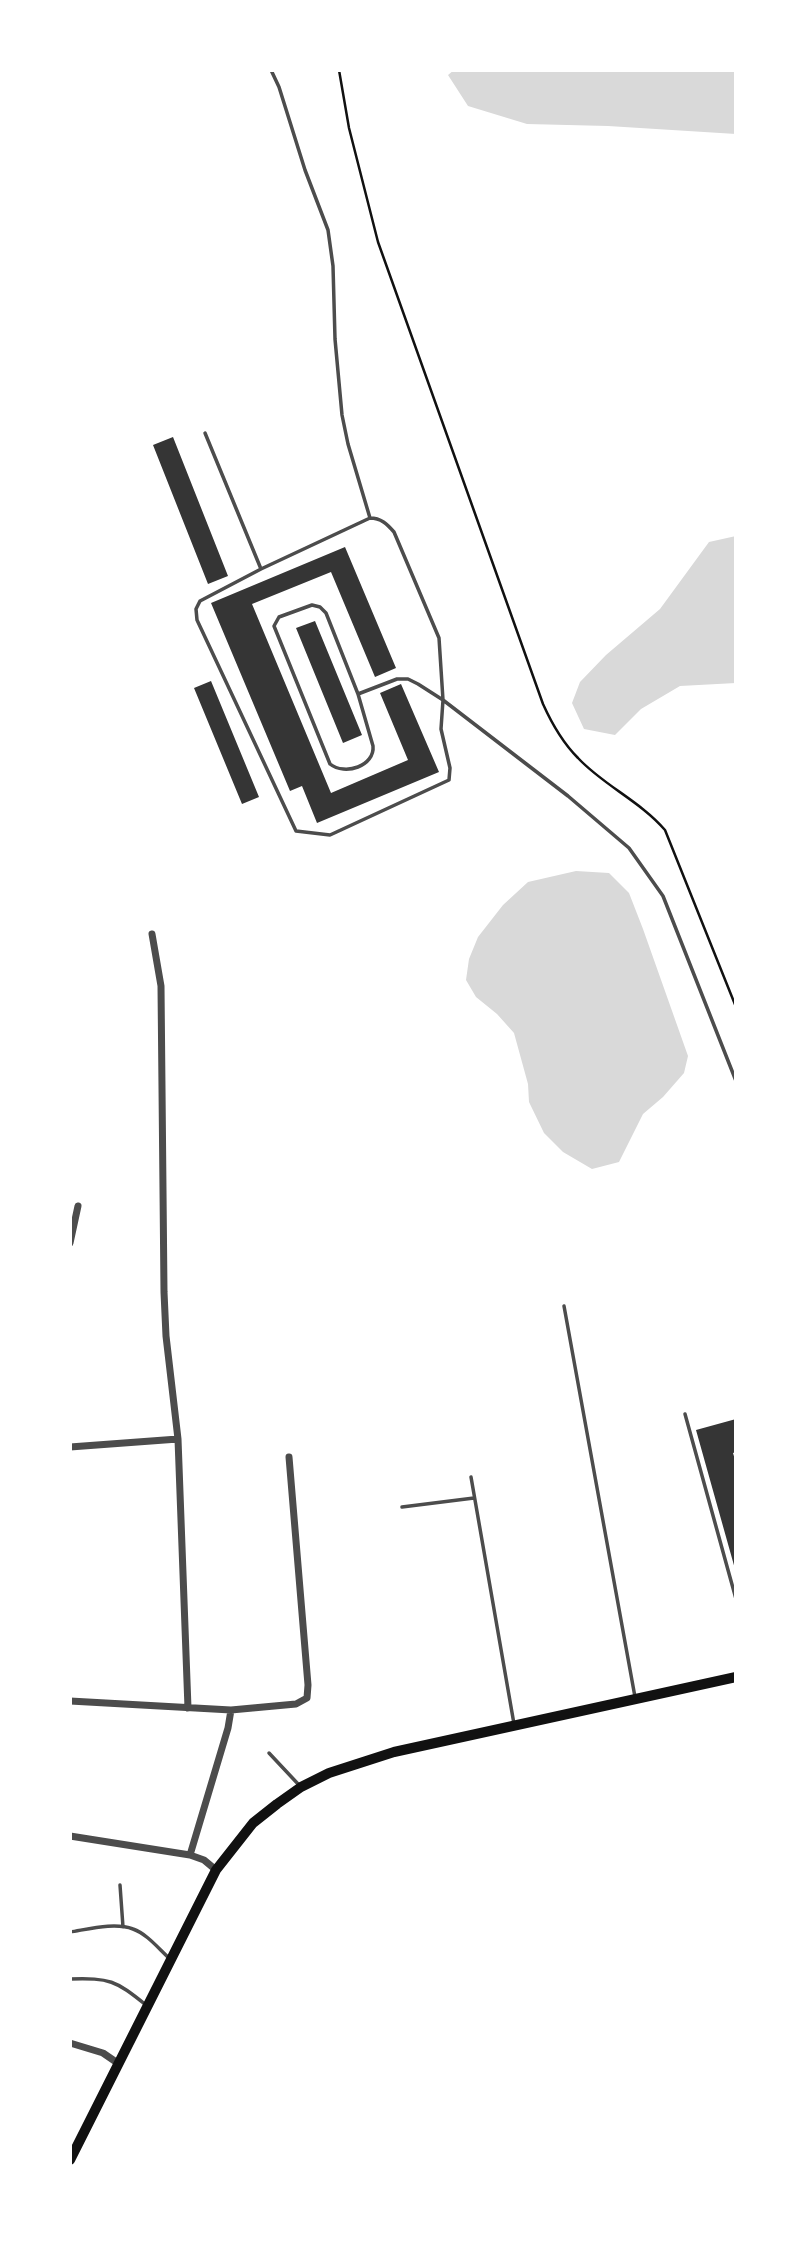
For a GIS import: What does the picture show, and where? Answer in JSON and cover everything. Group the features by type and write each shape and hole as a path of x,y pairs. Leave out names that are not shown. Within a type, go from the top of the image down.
{"main road":[{"path":"70,2160 216,1870 253,1823 301,1787 329,1773 394,1752 736,1677"}],"street":[{"path":"152,934 161,986 166,1335 178,1439 187,1708"},
{"path":"70,1243 78,1206"},
{"path":"70,1447 178,1439"},
{"path":"70,1701 231,1710 296,1704 307,1698 289,1457"},
{"path":"190,1855 231,1710"},
{"path":"70,1836 190,1855 204,1860 216,1870"},
{"path":"70,2043 103,2053 119,2064"}],"lane":[{"path":"271,70 328,230 333,266 335,339 342,415 370,518"},
{"path":"205,433 261,569"},
{"path":"370,518 377,518 394,532 437,629 441,649 442,729 450,768 449,780 330,835 296,831 197,620 196,609 200,601 261,569 370,518"},
{"path":"312,605 320,607 326,613 358,694 374,754 369,762 346,770 337,770 330,764 274,626 279,617 312,605"},
{"path":"358,694 397,679 408,680 443,700 568,796 629,848 663,896 736,1080"},
{"path":"564,1306 636,1700"},
{"path":"685,1414 736,1599"},
{"path":"471,1477 515,1726"},
{"path":"402,1507 474,1497"},
{"path":"269,1753 301,1787"},
{"path":"120,1885 122,1927"},
{"path":"70,1931 122,1927 133,1929 149,1939 171,1960"},
{"path":"70,1979 99,1979 121,1984 148,2006"}],"path":[{"path":"339,70 349,128 378,242 543,704 554,729 579,760 654,818 665,830 736,1007"}],"shaded area":[{"path":"454,70 736,70 736,134 527,124 468,106 448,75"},
{"path":"736,536 736,683 680,686 641,709 615,735 584,729 572,703 580,682 606,655 660,609 709,542"},
{"path":"576,871 609,873 629,893 688,1056 684,1073 663,1097 643,1114 619,1162 592,1169 563,1152 544,1133 529,1102 528,1084 514,1033 497,1014 476,997 466,980 469,959 478,937 503,905 528,882"}],"building":[{"path":"173,437 228,576 208,584 153,445"},
{"path":"345,547 396,668 375,677 331,572 252,604 331,793 408,760 380,693 401,684 439,772 317,823 302,786 290,791 211,603"},
{"path":"315,621 362,735 343,743 296,628"},
{"path":"211,681 259,797 242,804 194,688"},
{"path":"736,1419 736,1452 733,1453 736,1463 735,1569 696,1430"}]}
